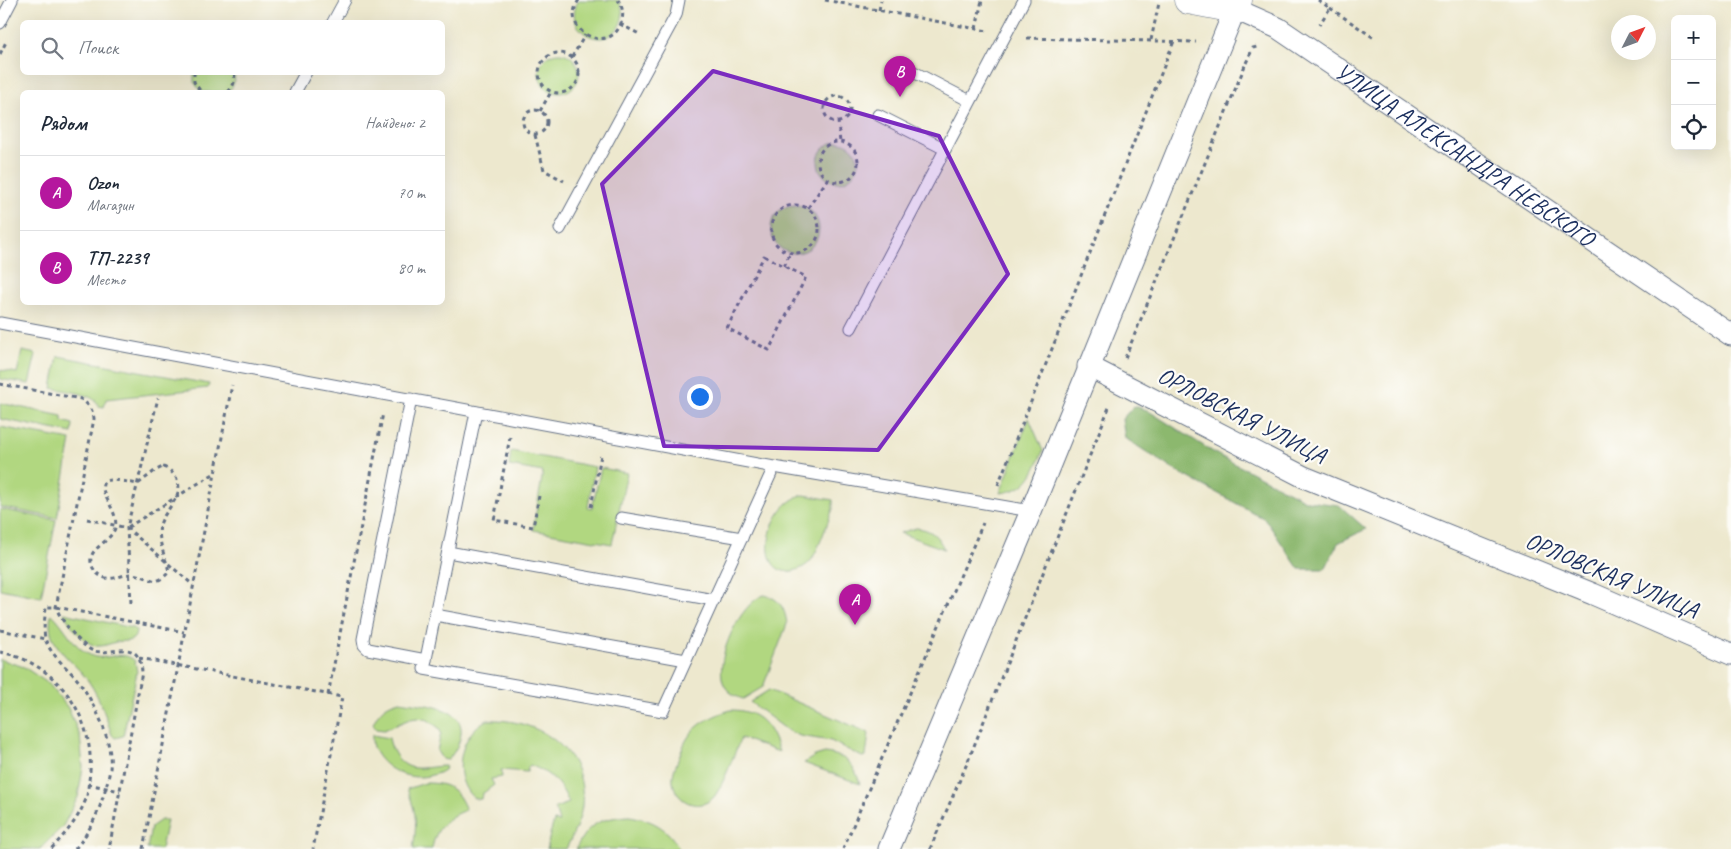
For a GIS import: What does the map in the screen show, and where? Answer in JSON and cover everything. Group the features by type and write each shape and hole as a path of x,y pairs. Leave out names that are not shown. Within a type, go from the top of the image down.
{"street":[{"name":"УЛИЦА АЛЕКСАНДРА НЕВСКОГО","path":"1188,0 1236,4 1278,28 1731,335"},
{"path":"889,849 1031,511 1088,366 1236,4"},
{"name":"ОРЛОВСКАЯ УЛИЦА","path":"1088,366 1304,477 1593,594 1731,654"}],"lane":[{"path":"0,23 12,0"},
{"path":"334,20 345,0"},
{"path":"560,229 676,15 678,0"},
{"path":"851,328 1024,0"},
{"path":"902,66 970,102"},
{"path":"296,90 304,75"},
{"path":"878,115 945,149"},
{"path":"0,323 774,467 1031,511"},
{"path":"411,399 363,639 364,645 368,649 426,660"},
{"path":"476,412 424,669 663,711 774,467"},
{"path":"621,518 742,538"},
{"path":"448,552 714,600"},
{"path":"435,615 686,660"}],"path":[{"path":"579,0 574,11 578,28 585,34 599,39 607,37 620,26 622,10 618,0"},
{"path":"879,10 881,0"},
{"path":"976,29 982,0"},
{"path":"1151,40 1160,0"},
{"path":"1330,8 1374,38"},
{"path":"572,57 585,34"},
{"path":"843,849 991,504 1174,41"},
{"path":"557,53 564,53 572,57 579,66 580,73 575,86 563,93 551,92 540,82 539,75 542,63 546,58 557,53"},
{"path":"930,849 979,734 1111,403 1128,350 1246,63"},
{"path":"194,75 194,82 200,90"},
{"path":"229,90 235,82 234,75"},
{"path":"540,111 551,92"},
{"path":"836,96 847,101 850,109 847,116 838,121 832,121 825,111 828,99 836,96"},
{"path":"533,110 540,111 546,117 547,125 542,132 535,135 528,132 522,122 526,114 533,110"},
{"path":"838,121 840,142"},
{"path":"535,135 544,170 581,190"},
{"path":"840,142 851,148 855,153 857,159 855,171 846,180 834,182 828,180 819,170 818,157 827,146 840,142"},
{"path":"808,208 828,180"},
{"path":"797,205 808,208 816,217 819,224 817,240 806,251 790,253 776,244 771,230 772,222 781,209 797,205"},
{"path":"784,266 790,253"},
{"path":"764,256 784,266 806,277 769,350 727,328 764,256"},
{"path":"0,384 81,399 93,411 94,420 56,607 62,619 85,647 93,651 102,652 123,649 130,651 142,664 110,849"},
{"path":"143,849 232,384"},
{"path":"131,603 127,528 158,398"},
{"path":"328,695 383,413"},
{"path":"510,437 494,520 533,527 538,496"},
{"path":"591,507 601,455"},
{"path":"163,467 171,470 178,480 177,496 161,523 160,542 169,571 162,579 156,581 129,574 106,578 95,570 90,557 93,552 113,535 116,525 116,516 105,497 102,487 104,483 108,480 115,480 138,484 163,467"},
{"path":"127,528 215,473"},
{"path":"87,519 127,528 193,586"},
{"path":"75,849 95,820 106,788 110,767 109,746 101,721 79,682 45,639 46,607 56,607 184,632"},
{"path":"0,630 45,639"},
{"path":"0,652 16,655 47,672 71,697 87,729 92,764 86,798 70,829 51,849"},
{"path":"138,658 342,697 314,849"},
{"path":"88,784 120,791"}],"highlighted area":[{"path":"713,71 939,136 1008,274 878,450 664,446 602,184"}],"green space":[{"path":"579,0 618,0 622,16 615,32 606,37 597,38 588,35 580,29 575,21 575,11"},
{"path":"563,53 570,56 576,62 579,73 578,81 570,90 563,93 555,93 548,90 540,81 539,69 542,62 551,54"},
{"path":"194,75 235,76 233,86 230,90 200,90 194,82"},
{"path":"838,142 852,148 858,162 852,176 838,182 824,176 818,162 824,148"},
{"path":"795,205 804,207 812,212 817,220 819,229 817,238 812,246 804,251 795,253 786,251 778,246 773,238 771,229 773,220 778,212 786,207"},
{"path":"22,351 36,354 29,384 0,379 0,370 17,373"},
{"path":"58,356 209,384 208,388 106,399 104,407 99,406 92,398 86,395 52,388"},
{"path":"0,403 62,416 62,421 73,424 72,433 0,419"},
{"path":"1134,406 1147,410 1218,455 1307,501 1339,505 1366,529 1338,543 1325,569 1299,569 1265,519 1171,468 1125,438 1122,419"},
{"path":"1029,418 1043,451 1032,474 1023,485 1017,489 1000,493"},
{"path":"0,427 71,440 57,518 0,507"},
{"path":"511,451 595,467 588,507 592,508 601,468 627,473 612,544 533,530 543,472 509,466"},
{"path":"804,495 833,500 833,509 818,548 810,561 793,571 781,570 773,563 769,552 769,539 773,524 780,511 791,501"},
{"path":"0,509 56,520 41,597 0,589"},
{"path":"916,528 933,534 944,549 900,533"},
{"path":"764,595 769,596 781,605 787,624 763,687 743,699 731,693 724,685 721,672 723,659 726,646 738,620 755,600"},
{"path":"64,613 132,628 136,630 136,634 129,641 96,646 76,631"},
{"path":"52,614 74,642 90,655 101,657 119,655 130,657 135,661 137,672 123,736 115,738 112,735 97,695 89,682 56,644 50,626"},
{"path":"0,659 24,667 49,684 68,708 80,736 83,767 78,797 63,826 40,849 0,849"},
{"path":"769,690 869,733 866,756 862,757 831,741 800,736 787,730 750,702"},
{"path":"400,701 442,709 454,715 459,721 461,734 457,747 448,760 442,759 437,751 441,733 439,728 428,720 410,719 384,730 376,729 373,724 377,715 387,706"},
{"path":"731,710 750,713 763,722 772,735 779,752 741,738 717,793 713,798 701,804 688,803 678,795 673,782 673,774 684,744 700,724"},
{"path":"487,720 506,721 524,725 541,732 556,741 568,754 577,769 582,786 582,806 578,823 566,849 547,849 554,821 559,822 555,808 569,803 558,784 544,772 530,765 527,772 501,770 502,777 491,779 494,785 482,794 481,799 474,798 468,792 463,783 461,773 460,762 462,752 471,733"},
{"path":"372,735 389,738 393,750 404,764 415,768 445,766 446,768 443,771 424,777 415,777 398,772 390,768 377,755 373,746"},
{"path":"825,753 838,756 848,762 855,771 860,784 804,763 815,756"},
{"path":"425,783 440,784 451,788 459,796 466,810 453,816 443,824 436,835 432,849 413,849 415,819 413,805 407,789"},
{"path":"629,816 645,819 665,830 679,849 576,849 585,833 596,824 611,818"},
{"path":"161,820 167,820 161,849 147,849 151,827"}],"place":[{"name":"ТП-2239","path":"900,97"},
{"name":"Ozon","path":"855,625"}]}
